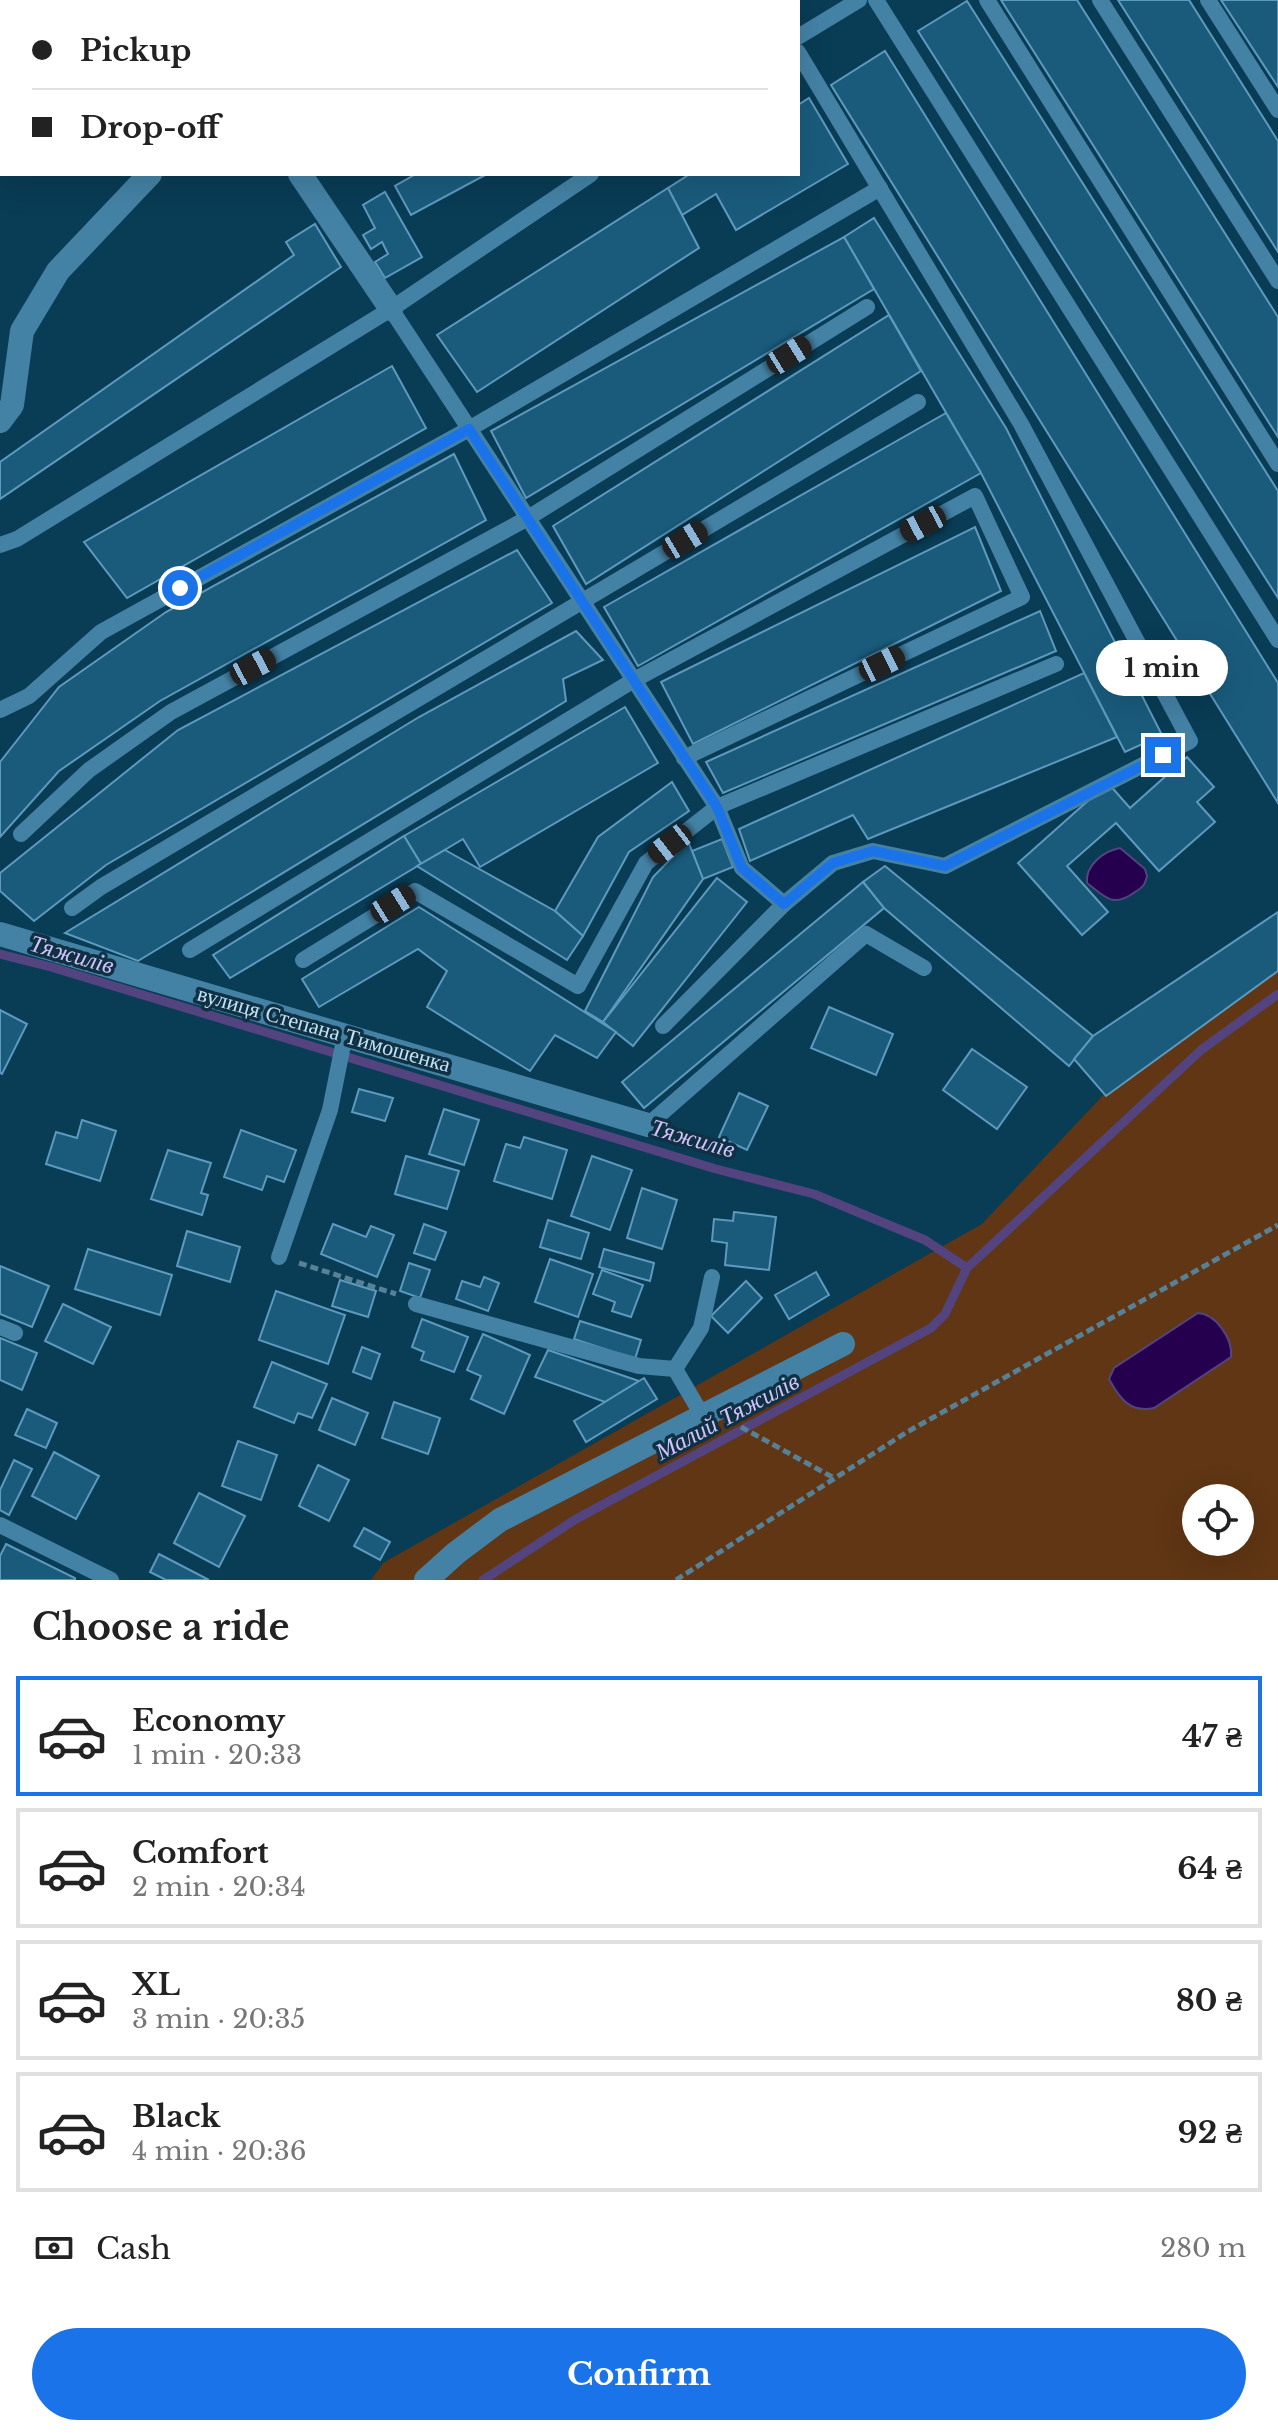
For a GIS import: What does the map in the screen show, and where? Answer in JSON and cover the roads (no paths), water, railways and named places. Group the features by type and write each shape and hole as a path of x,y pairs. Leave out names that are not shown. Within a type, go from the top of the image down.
{"street":[{"path":"0,421 12,405 22,331 58,271 148,176"},
{"path":"301,176 391,309"},
{"name":"вулиця Степана Тимошенка","path":"0,934 344,1042 648,1125"},
{"path":"426,1580 500,1520 843,1344"}],"lane":[{"path":"800,36 859,0"},
{"path":"876,0 1278,640"},
{"path":"987,0 1278,464"},
{"path":"1100,0 1278,281"},
{"path":"1208,0 1278,110"},
{"path":"663,1026 784,904 833,863 873,851 945,866 1190,741 1021,424 800,55"},
{"path":"0,545 17,539 391,309 588,176"},
{"path":"0,710 29,696 101,632 469,429 880,188"},
{"path":"21,834 89,770 171,712 528,518 867,307"},
{"path":"391,309 717,807 742,868 784,904"},
{"path":"72,908 101,887 918,402"},
{"path":"190,950 634,680 975,496 1022,597 684,758"},
{"path":"303,960 415,891 578,986 646,863 717,807 1056,664"},
{"path":"648,1125 866,934 924,968"},
{"path":"279,1257 330,1110 344,1042"},
{"path":"675,1369 701,1328 712,1277"},
{"path":"416,1304 639,1366 675,1369"},
{"path":"675,1369 702,1415"},
{"path":"0,1525 111,1580"}],"waterway":[{"name":"Тяжилів","path":"0,954 716,1169 814,1194 925,1240 967,1268"},
{"name":"Малий Тяжилів","path":"483,1580 576,1519 931,1328 945,1314 967,1268 1201,1050 1278,994"}]}
